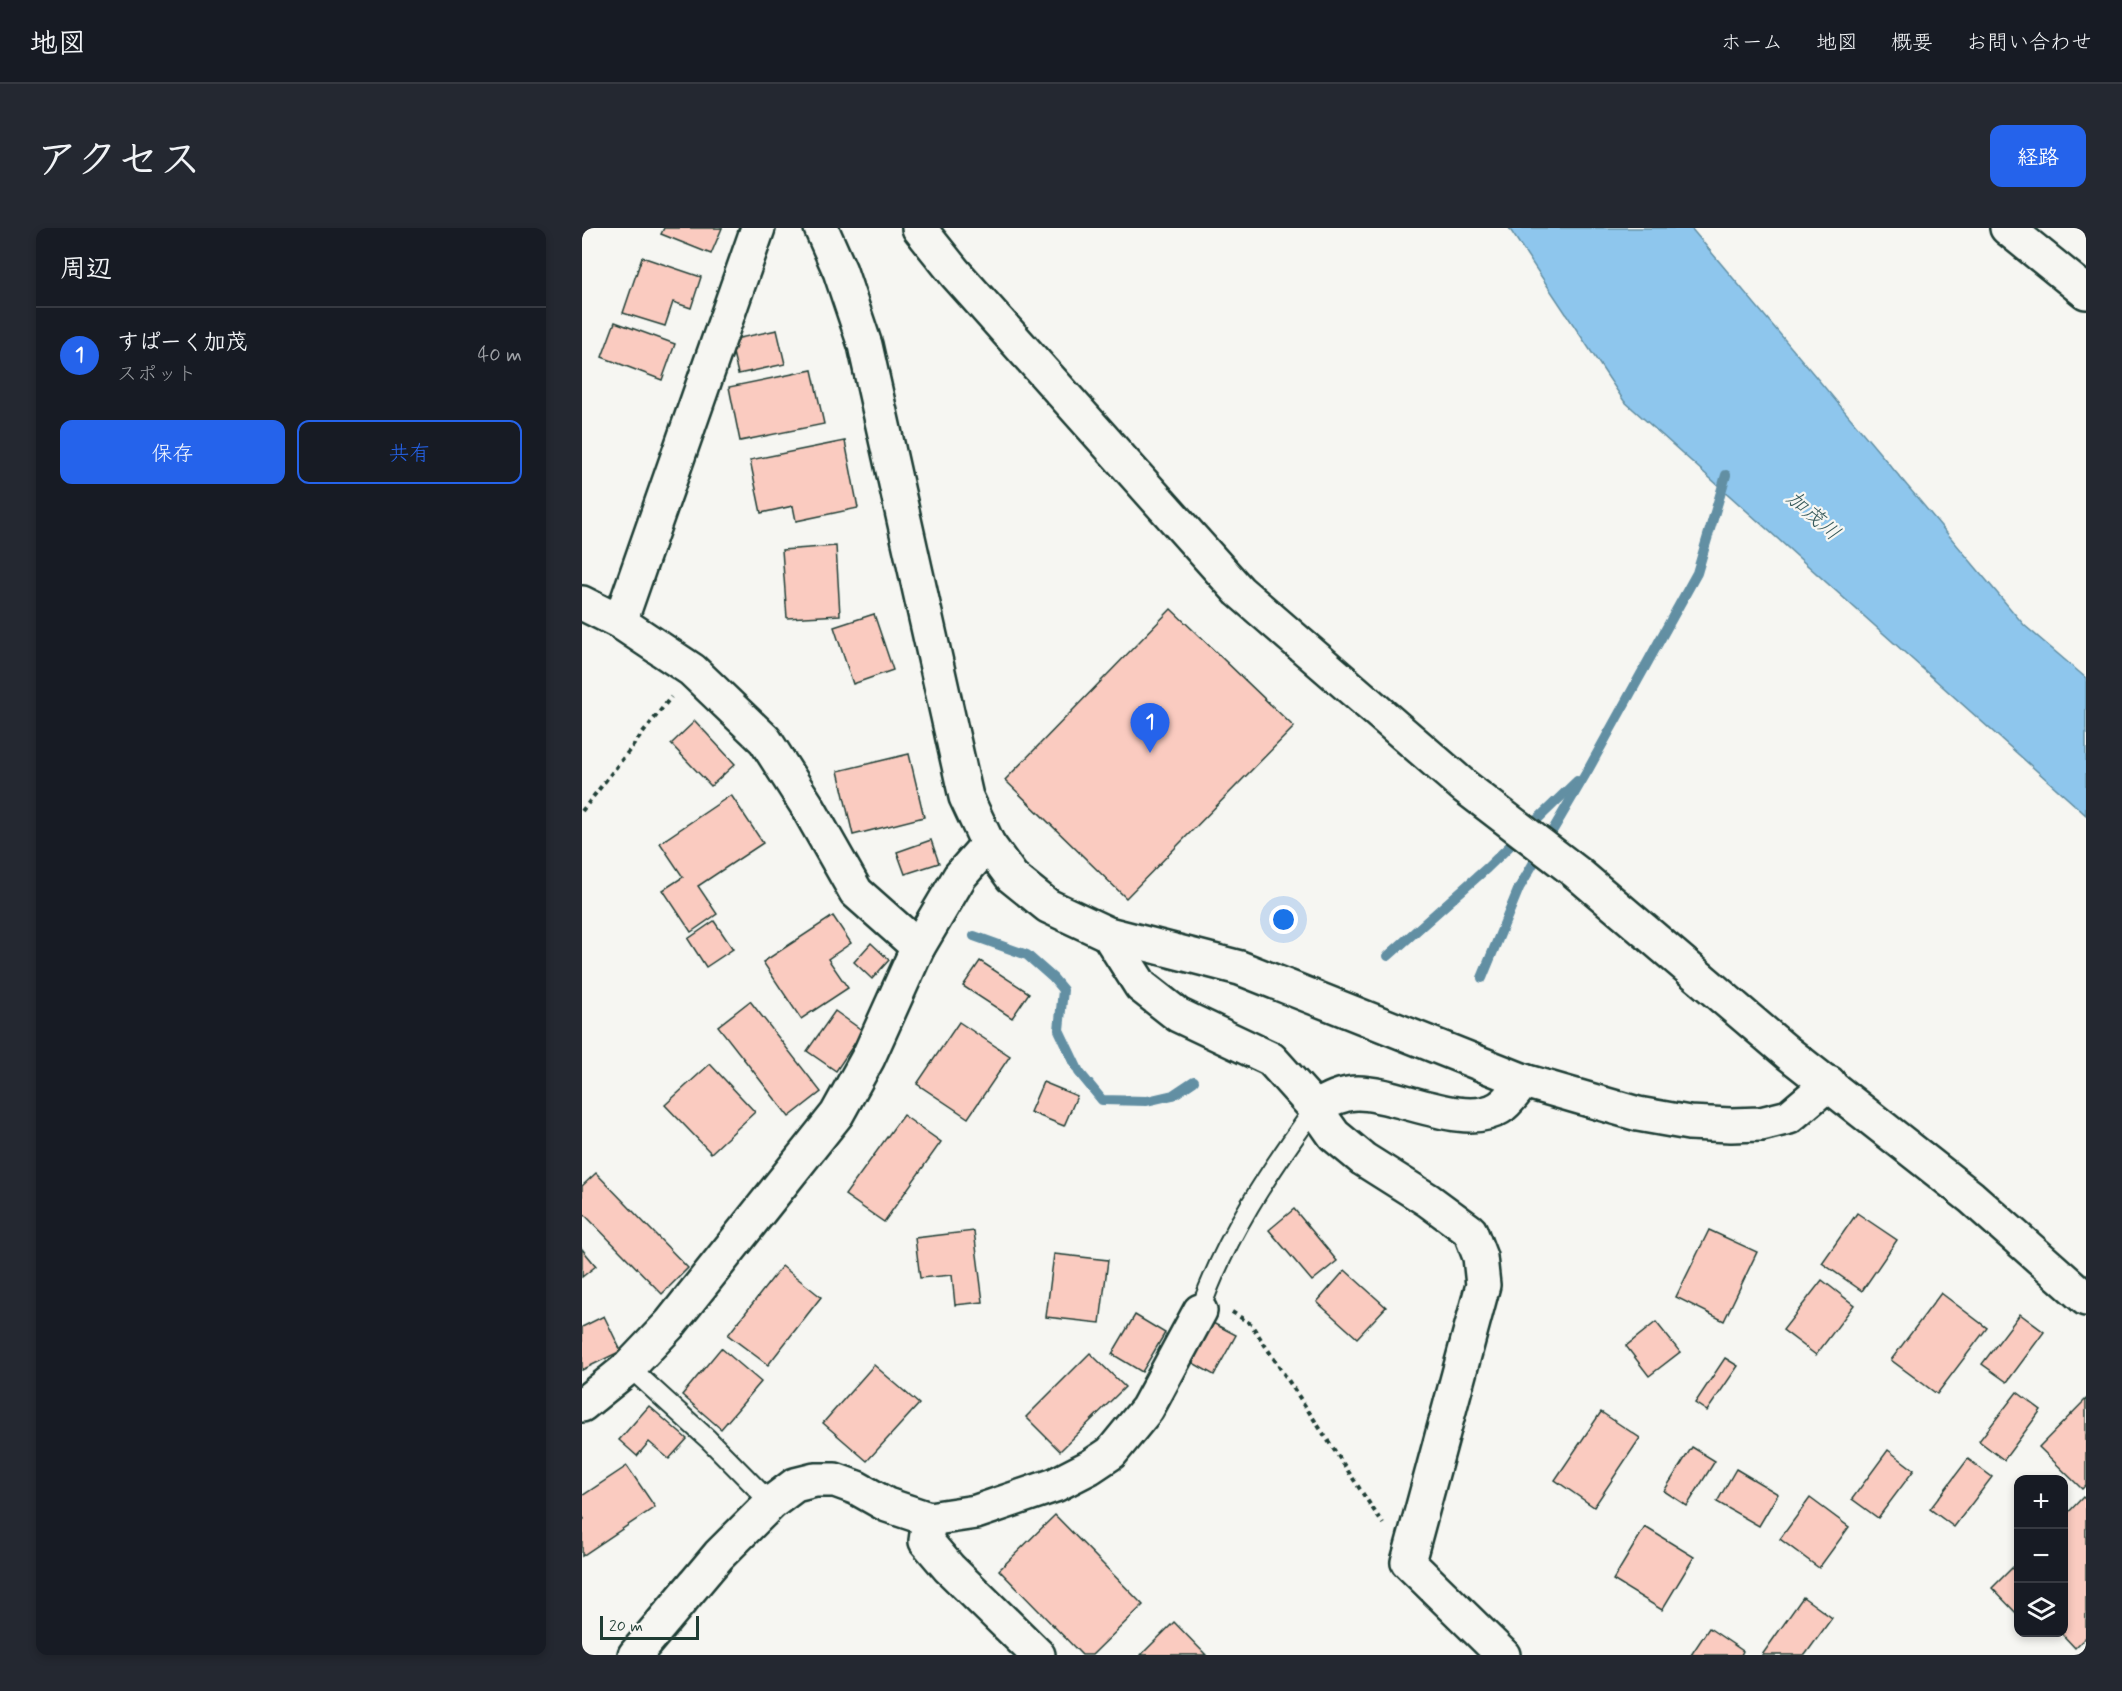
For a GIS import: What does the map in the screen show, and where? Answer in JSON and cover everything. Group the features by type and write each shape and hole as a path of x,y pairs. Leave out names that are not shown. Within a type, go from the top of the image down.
{"street":[{"path":"620,622 758,228"},
{"path":"821,228 840,271 865,345 966,797 988,844 1012,877 1048,906 1108,934 1240,968 1524,1081 1638,1114 1689,1123 1761,1124 1789,1117 1828,1083"},
{"path":"920,228 955,273 1239,591 1465,787 1576,872 1788,1053 1971,1197 2086,1299"},
{"path":"2007,228 2086,292"},
{"path":"582,603 620,622 692,670 765,740 806,804 856,892 918,947"},
{"path":"582,1405 629,1367 670,1324 837,1114 868,1058 918,947 960,876 988,844"},
{"path":"1108,934 1142,986 1178,1015 1271,1059 1315,1108 1334,1135 1363,1159 1428,1200 1470,1231 1480,1257 1484,1285 1408,1562 1503,1655"},
{"path":"1315,1108 1338,1095 1358,1093 1383,1095 1435,1109 1478,1116 1498,1109 1524,1081"},
{"path":"635,1655 719,1555 771,1503 795,1485 815,1480 835,1480 857,1488 887,1505 929,1519 976,1512 1055,1485 1090,1467 1111,1453 1147,1409 1202,1306"},
{"path":"929,1519 926,1541 949,1568 1038,1655"}],"lane":[{"path":"1202,1306 1211,1280 1246,1210 1315,1108"},
{"path":"629,1367 708,1439 771,1503"}],"path":[{"path":"582,811 692,670"},
{"path":"1202,1306 1236,1314 1251,1324 1408,1562"}],"water":[{"name":"加茂川","path":"1509,228 1691,228 2024,625 2086,678 2086,815 1624,401"}],"building":[{"path":"664,228 722,228 711,254 661,234"},
{"path":"642,257 701,277 691,308 673,302 665,326 623,313"},
{"path":"615,322 675,344 662,380 602,357"},
{"path":"777,330 785,364 738,374 730,340"},
{"path":"812,370 824,424 740,441 729,387"},
{"path":"845,441 858,508 796,521 793,506 761,513 750,460"},
{"path":"836,546 840,615 787,618 782,550"},
{"path":"1171,609 1294,727 1126,898 1005,780"},
{"path":"874,614 893,670 853,684 834,627"},
{"path":"695,721 735,764 711,786 671,744"},
{"path":"909,754 924,817 853,835 838,771"},
{"path":"731,795 763,843 698,886 717,914 691,932 663,890 683,877 660,843"},
{"path":"931,840 939,863 905,874 897,852"},
{"path":"833,916 851,943 828,959 848,988 801,1019 763,962"},
{"path":"714,921 733,949 706,967 688,939"},
{"path":"871,943 889,960 872,979 854,962"},
{"path":"980,961 1029,993 1012,1018 963,986"},
{"path":"750,1001 821,1092 789,1117 718,1026"},
{"path":"835,1011 863,1031 836,1071 807,1051"},
{"path":"959,1022 1010,1056 968,1118 917,1084"},
{"path":"710,1064 755,1112 711,1153 665,1105"},
{"path":"1043,1082 1077,1096 1064,1126 1030,1112"},
{"path":"903,1115 941,1142 884,1222 845,1195"},
{"path":"596,1173 688,1268 662,1294 582,1212 582,1186"},
{"path":"1294,1209 1337,1261 1312,1281 1269,1230"},
{"path":"1857,1213 1897,1240 1862,1291 1822,1263"},
{"path":"1709,1230 1757,1252 1724,1321 1676,1297"},
{"path":"974,1231 983,1302 955,1305 952,1275 920,1278 915,1238"},
{"path":"582,1249 596,1266 582,1277"},
{"path":"1054,1254 1108,1260 1100,1323 1046,1317"},
{"path":"782,1266 821,1297 768,1365 728,1335"},
{"path":"1345,1270 1386,1307 1357,1338 1317,1302"},
{"path":"1822,1280 1854,1305 1816,1355 1783,1330"},
{"path":"1941,1293 1987,1328 1937,1394 1891,1360"},
{"path":"2020,1314 2044,1332 2007,1382 1982,1364"},
{"path":"1135,1315 1165,1333 1142,1372 1112,1354"},
{"path":"604,1316 621,1351 582,1370 582,1327"},
{"path":"1207,1320 1236,1335 1214,1375 1186,1359"},
{"path":"1656,1322 1680,1352 1649,1376 1626,1346"},
{"path":"721,1348 761,1382 721,1429 682,1395"},
{"path":"1090,1353 1125,1387 1060,1451 1026,1417"},
{"path":"1725,1358 1738,1366 1707,1411 1695,1403"},
{"path":"874,1365 919,1404 867,1461 823,1423"},
{"path":"2017,1392 2041,1410 2004,1460 1979,1441"},
{"path":"2086,1399 2086,1485 2082,1489 2039,1447"},
{"path":"649,1406 687,1439 669,1459 649,1442 637,1456 619,1440"},
{"path":"1601,1412 1640,1438 1594,1507 1555,1480"},
{"path":"1692,1447 1715,1461 1687,1506 1664,1491"},
{"path":"1888,1450 1914,1470 1878,1518 1852,1499"},
{"path":"1968,1459 1992,1477 1954,1527 1930,1509"},
{"path":"627,1466 655,1507 582,1556 582,1521 584,1519 582,1496"},
{"path":"1736,1469 1778,1494 1759,1526 1717,1502"},
{"path":"2083,1497 2086,1500 2086,1637 2075,1648 2065,1637 2068,1637 2068,1513"},
{"path":"1810,1498 1849,1527 1819,1568 1780,1539"},
{"path":"1055,1515 1143,1605 1092,1655 1082,1655 999,1570"},
{"path":"1645,1527 1694,1557 1662,1610 1613,1580"},
{"path":"2014,1566 2014,1611 1992,1588"},
{"path":"1803,1597 1832,1618 1805,1655 1762,1655"},
{"path":"1174,1622 1206,1655 1141,1655"},
{"path":"1709,1628 1743,1651 1741,1655 1691,1655"}],"waterway":[{"path":"1482,978 1519,888 1588,770 1697,573 1726,475"},
{"path":"1388,956 1487,868 1577,781"},
{"path":"974,936 1027,955 1063,990 1059,1030 1079,1072 1102,1100 1147,1101 1173,1095 1194,1081"}],"place":[{"name":"すぱーく加茂","path":"1150,753"}]}
